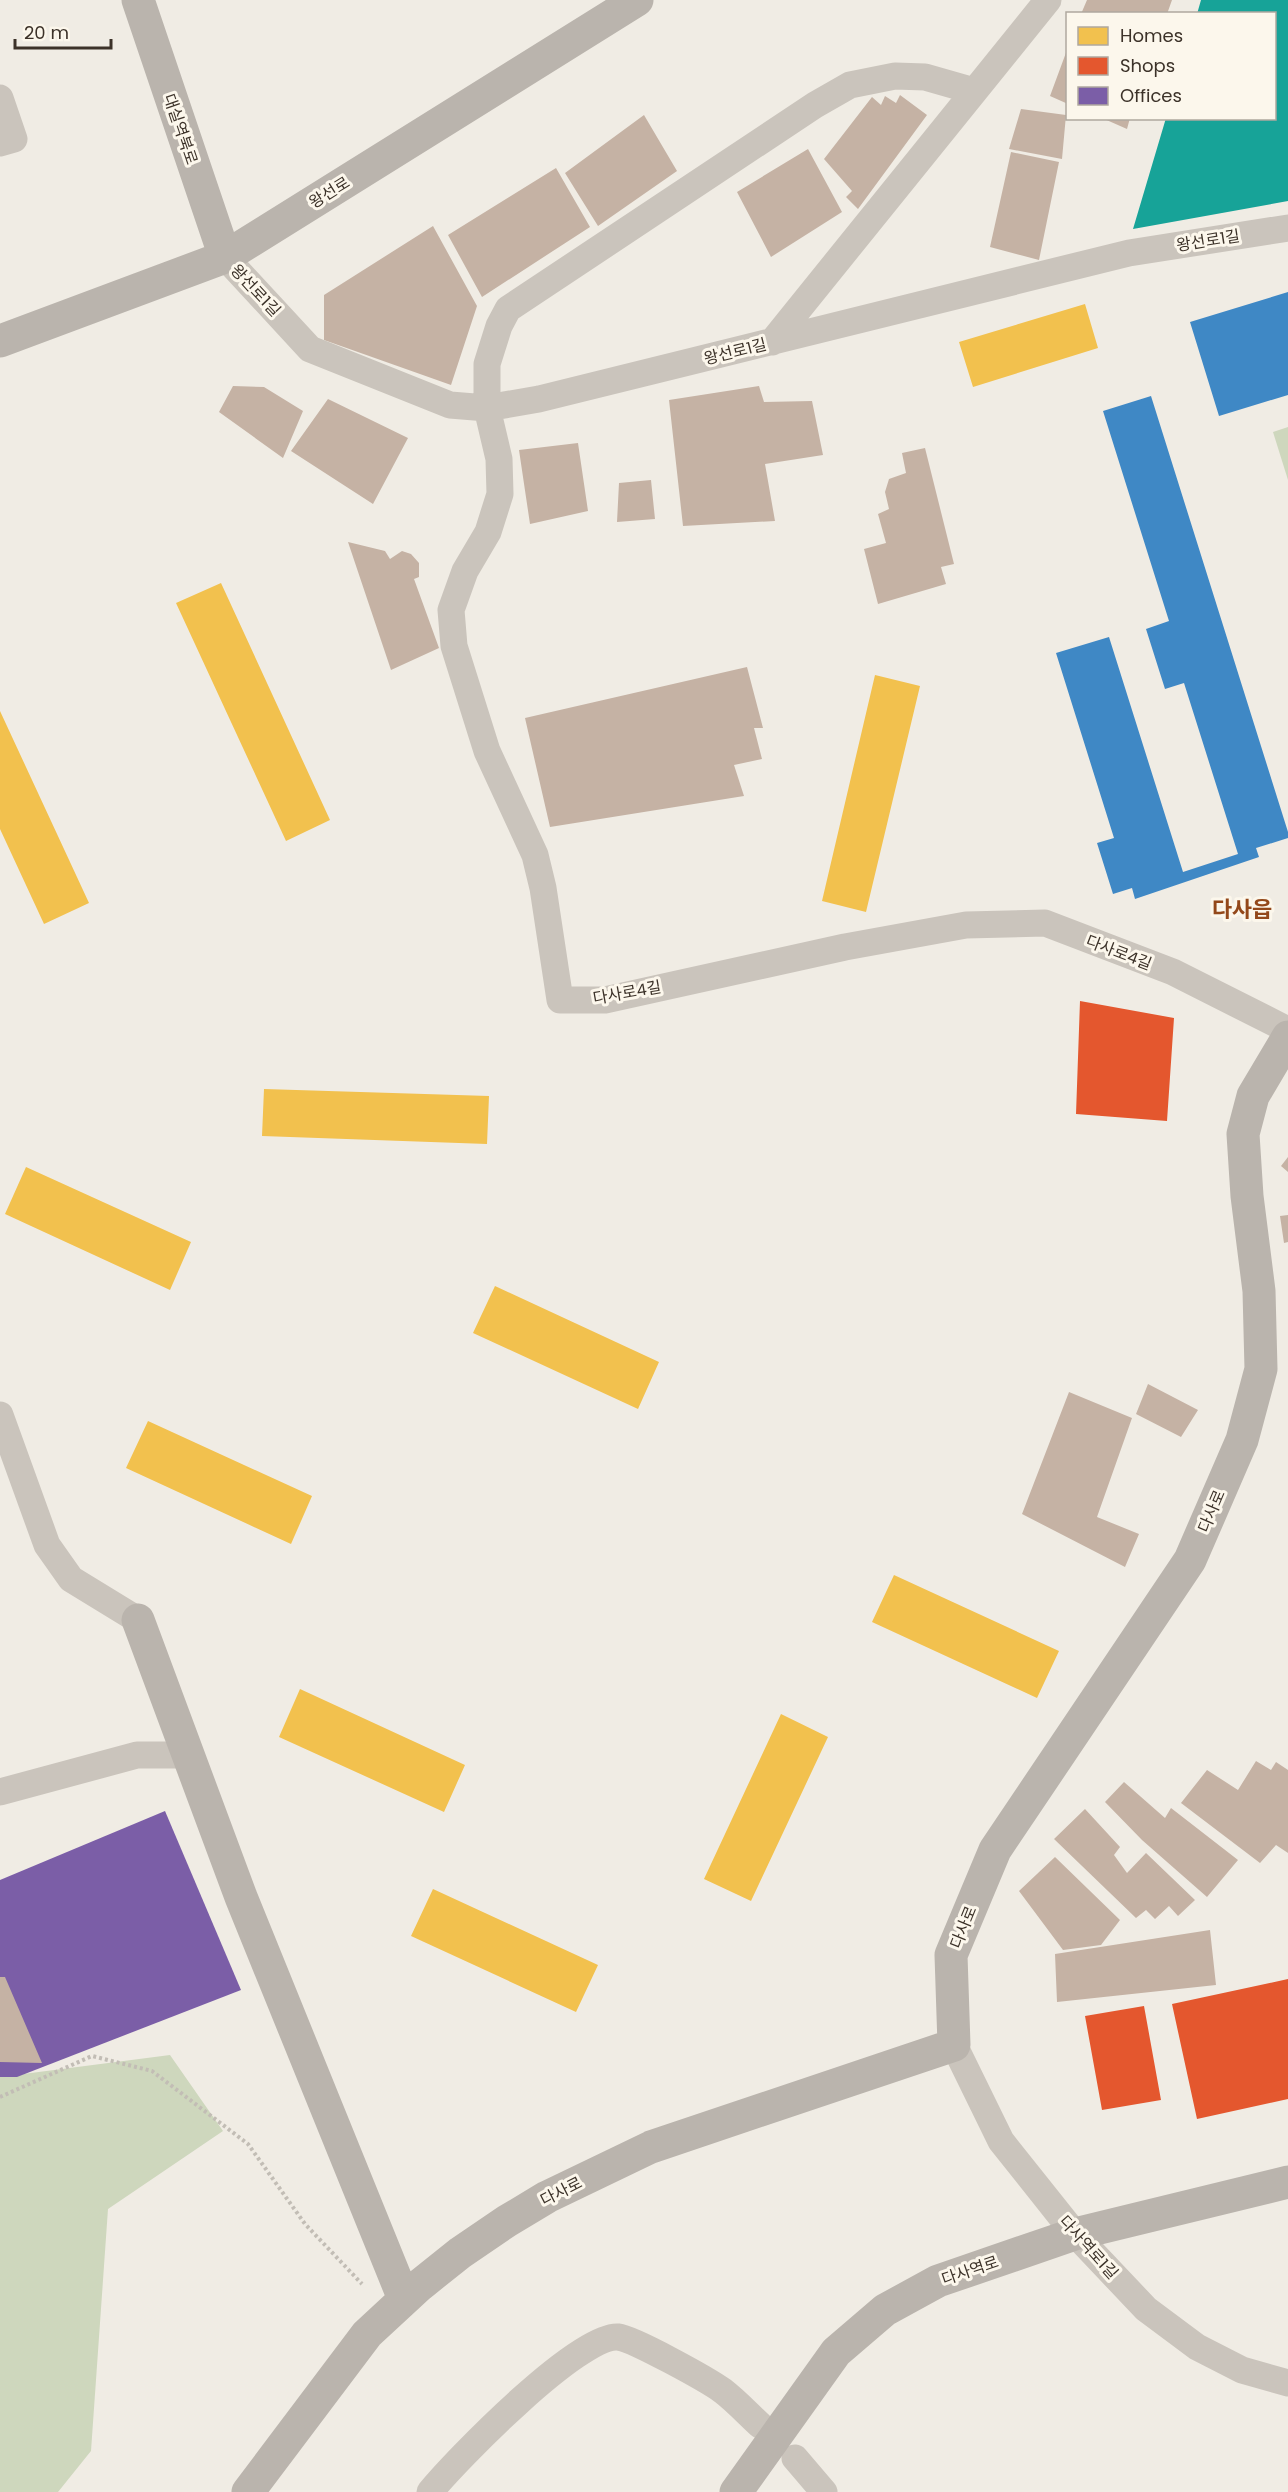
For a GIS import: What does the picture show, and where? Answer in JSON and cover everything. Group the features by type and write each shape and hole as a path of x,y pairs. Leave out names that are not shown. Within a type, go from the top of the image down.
{"street":[{"name":"대실역북로","path":"138,0 225,257"},
{"name":"왕선로","path":"0,341 225,257 637,0"},
{"path":"772,342 1048,0"},
{"path":"487,408 487,364 499,326 508,309 815,105 850,85 896,76 925,77 974,91"},
{"path":"0,98 14,139 0,143"},
{"name":"왕선로1길","path":"225,257 310,349 450,405 487,408 539,399 1129,253 1288,228"},
{"name":"다사로4길","path":"487,408 499,459 500,494 488,532 465,571 451,610 454,646 487,751 535,855 543,888 560,1000 605,1000 845,947 966,925 1045,923 1173,972 1288,1030"},
{"name":"다사로","path":"248,2492 367,2334 396,2306 460,2253 507,2221 547,2197 651,2146 954,2045 951,1956 995,1850 1190,1560 1242,1440 1261,1370 1259,1291 1247,1196 1243,1134 1253,1096 1288,1037"},
{"path":"0,1415 47,1545 71,1579 138,1620 396,2306"},
{"path":"0,1792 137,1755 189,1755"},
{"name":"다사역로1길","path":"954,2045 1001,2141 1075,2234 1146,2309 1197,2346 1242,2370 1288,2383"},
{"name":"다사역로","path":"736,2492 836,2352 885,2310 938,2281 1075,2234 1288,2182"},
{"path":"430,2492 476,2439 549,2375 586,2348 616,2337 640,2345 723,2391 760,2425"},
{"path":"795,2458 824,2492"}],"path":[{"path":"0,2097 92,2056 152,2071 248,2144 305,2224 396,2306"}],"green space":[{"path":"1288,427 1288,480 1273,432"},
{"path":"170,2055 223,2131 108,2209 91,2451 58,2492 0,2492 0,2077"}],"building: Homes":[{"path":"1085,304 1098,348 973,387 959,342"},
{"path":"221,583 330,820 286,841 176,603"},
{"path":"875,675 920,686 866,912 822,901"},
{"path":"0,711 89,903 44,924 0,829"},
{"path":"264,1089 489,1096 487,1144 262,1136"},
{"path":"26,1167 191,1242 170,1290 5,1214"},
{"path":"495,1286 659,1362 638,1409 473,1333"},
{"path":"148,1421 312,1496 291,1544 126,1468"},
{"path":"894,1575 1059,1651 1037,1698 872,1622"},
{"path":"300,1689 465,1765 444,1812 279,1737"},
{"path":"781,1714 828,1737 751,1901 704,1879"},
{"path":"433,1889 598,1965 576,2012 411,1936"}],"building: Shops":[{"path":"1080,1001 1174,1018 1167,1121 1076,1114"},
{"path":"1288,1979 1288,2099 1197,2119 1172,2004"},
{"path":"1144,2006 1161,2100 1102,2110 1085,2016"}],"building: Offices":[{"path":"165,1811 241,1990 17,2077 0,2077 0,1880"}],"building: Schools":[{"path":"1288,292 1288,395 1219,416 1190,322"},
{"path":"1151,396 1288,838 1256,848 1259,857 1135,899 1132,888 1113,894 1097,843 1114,838 1056,653 1109,637 1183,872 1238,854 1184,683 1165,689 1146,629 1169,621 1103,411"}],"building: Public":[{"path":"1201,0 1288,0 1288,201 1133,229 1165,120 1276,120 1276,12 1198,12"}],"building: Other":[{"path":"1087,0 1172,0 1168,12 1082,12"},
{"path":"1066,53 1066,103 1050,96"},
{"path":"900,95 927,115 858,209 846,197 852,191 824,159 872,97 881,105 885,96 896,103"},
{"path":"1021,109 1066,115 1062,159 1009,149"},
{"path":"644,115 677,171 598,226 565,173"},
{"path":"1107,120 1129,120 1127,129"},
{"path":"808,149 842,212 771,257 737,192"},
{"path":"1011,152 1059,162 1039,260 990,247"},
{"path":"556,168 590,227 482,297 448,235"},
{"path":"433,226 477,306 451,385 324,340 324,295"},
{"path":"233,386 264,387 303,411 283,458 219,412"},
{"path":"759,386 764,402 812,401 823,455 765,464 775,521 683,526 669,400"},
{"path":"328,399 408,438 373,504 291,451"},
{"path":"578,443 588,511 530,524 519,450"},
{"path":"925,448 954,564 941,567 946,584 878,604 864,549 886,543 878,514 889,509 885,492 889,479 906,473 902,453"},
{"path":"651,480 655,519 617,522 619,483"},
{"path":"348,542 385,551 390,559 402,551 411,554 419,563 419,577 414,579 439,648 391,670"},
{"path":"747,667 763,728 754,728 762,759 734,765 744,796 550,827 525,718"},
{"path":"1288,1157 1288,1172 1281,1166"},
{"path":"1288,1215 1288,1242 1284,1243 1280,1216"},
{"path":"1148,1384 1198,1410 1181,1437 1136,1414"},
{"path":"1069,1392 1132,1418 1097,1517 1139,1534 1125,1567 1022,1514"},
{"path":"1256,1761 1271,1770 1276,1762 1288,1770 1288,1853 1276,1845 1260,1863 1181,1803 1207,1770 1238,1790"},
{"path":"1124,1782 1165,1818 1171,1808 1238,1860 1207,1897 1142,1840 1105,1802"},
{"path":"1085,1809 1120,1847 1114,1855 1127,1873 1146,1853 1195,1900 1178,1916 1169,1906 1155,1919 1146,1910 1136,1918 1054,1839"},
{"path":"1055,1857 1120,1920 1101,1945 1063,1950 1019,1891"},
{"path":"1210,1930 1216,1985 1057,2002 1055,1954"},
{"path":"0,1977 5,1977 42,2063 0,2062"}],"district":[{"name":"다사읍","path":"1242,909"}]}
